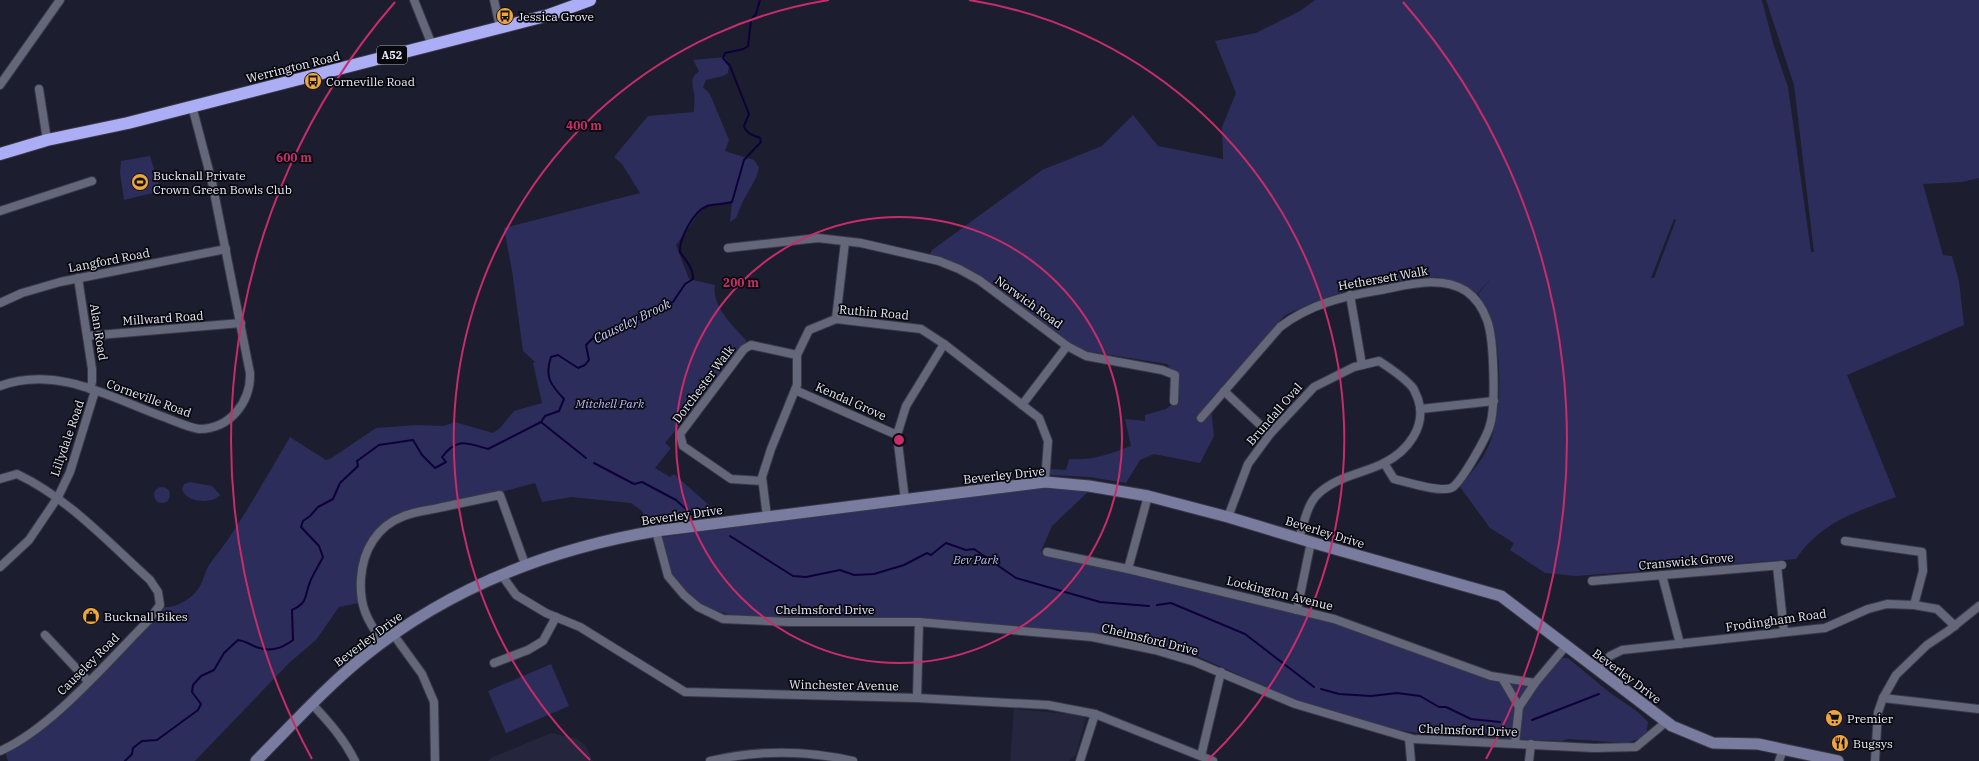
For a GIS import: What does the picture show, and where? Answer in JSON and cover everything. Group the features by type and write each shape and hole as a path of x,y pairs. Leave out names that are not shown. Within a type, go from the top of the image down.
{"highway":[{"name":"Werrington Road","path":"0,154 47,140 87,133 549,15 590,0"}],"street":[{"path":"0,85 60,0"},
{"path":"414,0 432,45"},
{"path":"494,0 500,27"},
{"path":"40,89 47,140"},
{"name":"Corneville Road","path":"0,386 20,380 42,378 67,382 194,428 208,428 222,423 237,412 244,401 249,388 250,373 226,249 203,142 192,106"},
{"path":"0,211 92,182"},
{"name":"Norwich Road","path":"728,248 818,238 861,243 939,261 959,269 979,280 1066,346 1086,356 1162,370 1175,376 1174,401"},
{"path":"836,318 845,242"},
{"name":"Langford Road","path":"0,303 40,287 78,278 226,249"},
{"name":"Alan Road","path":"78,278 93,376 92,390"},
{"name":"Hethersett Walk","path":"1201,418 1280,327 1295,315 1323,302 1350,295 1437,281 1465,291 1476,299 1487,320 1491,334 1494,401 1490,425 1482,446 1453,487 1444,490 1394,479 1384,463"},
{"path":"1350,295 1362,365"},
{"name":"Ruthin Road","path":"766,517 762,481 771,449 797,385 797,355 808,330 836,318 921,329 944,344 1022,405 1038,418 1048,441 1045,482"},
{"name":"Millward Road","path":"87,336 241,323"},
{"path":"905,500 897,435 906,406 944,344"},
{"name":"Dorchester Walk","path":"762,481 731,479 684,446 680,434 744,350 751,345 797,355"},
{"path":"1022,405 1066,346"},
{"name":"Brundall Oval","path":"1228,517 1248,464 1270,434 1314,387 1354,367 1379,361 1397,373 1414,389 1421,409 1420,426 1403,450 1384,463 1328,485 1317,494 1311,502 1299,538"},
{"name":"Lillydale Road","path":"0,567 29,540 58,496 70,472 92,390"},
{"name":"Kendal Grove","path":"795,390 897,435"},
{"path":"1224,391 1270,434"},
{"path":"1421,409 1494,401"},
{"name":"Causeley Road","path":"0,479 17,474 34,481 58,496 150,580 158,592 160,605 156,612 45,722 0,751"},
{"name":"Beverley Drive","path":"256,761 312,704 358,662 393,634 454,597 525,564 610,539 656,531 1045,482 1089,486 1148,496 1228,517 1501,596 1666,722 1713,743 1758,744 1838,761"},
{"path":"383,642 370,624 361,598 362,570 368,547 374,538 384,529 404,516 500,495 525,564"},
{"path":"1128,569 1148,496"},
{"name":"Chelmsford Drive","path":"656,531 668,576 684,595 698,607 723,619 789,622 919,622 1092,637 1155,650 1196,662 1295,704 1409,738 1594,748 1636,747 1666,722"},
{"path":"1845,541 1922,552 1923,571 1914,605"},
{"path":"1297,610 1311,542"},
{"name":"Lockington Avenue","path":"1047,552 1128,569 1334,619 1491,676 1535,683"},
{"name":"Cranswick Grove","path":"1592,581 1780,566 1784,632"},
{"name":"Winchester Avenue","path":"501,574 516,595 556,617 580,628 684,692 917,698 1048,705 1095,714 1213,761"},
{"path":"1662,575 1680,644"},
{"name":"Frodingham Road","path":"1598,670 1610,656 1618,652 1825,628 1868,609 1887,604 1914,605 1937,609 1955,626"},
{"path":"1875,761 1878,712 1883,698 1896,675 1927,645 1955,626 1979,606"},
{"path":"494,663 528,650 543,641 556,617"},
{"path":"917,698 919,622"},
{"path":"393,634 422,674 434,702 436,761"},
{"path":"45,635 88,681"},
{"path":"1515,743 1519,707 1535,683 1566,646"},
{"path":"1200,756 1221,672"},
{"path":"1502,678 1519,707"},
{"path":"1883,698 1979,710"},
{"path":"312,704 348,746 354,761"},
{"path":"1080,761 1095,714"},
{"path":"1409,738 1411,761"},
{"path":"1529,761 1531,744"},
{"path":"1780,761 1783,749"},
{"path":"710,761 726,757 790,752 853,761"}],"shaded area":[{"path":"1014,709 1069,714 1086,718 1076,755 1069,761 1010,761"},
{"path":"551,733 576,738 585,745 593,761 488,761 491,758"}],"green space":[{"path":"1315,0 1762,0 1773,43 1788,87 1811,252 1814,252 1794,85 1766,0 1979,0 1979,178 1962,182 1923,184 1943,255 1952,256 1959,281 1964,325 1847,375 1896,497 1853,513 1828,527 1806,546 1796,559 1576,576 1545,573 1510,550 1514,543 1490,528 1460,487 1479,463 1488,447 1496,418 1499,365 1495,332 1490,315 1478,294 1493,276 1477,294 1455,281 1436,277 1347,290 1285,315 1210,400 1214,436 1200,463 1154,454 1140,460 1126,483 1089,477 1051,475 1049,469 1066,470 1069,459 1093,458 1131,446 1125,419 1145,421 1145,415 1166,409 1175,402 1176,375 1167,364 1086,351 1068,342 987,281 929,256 932,250 1042,170 1102,146 1133,115 1158,146 1223,159 1222,127 1236,93 1215,41 1256,33 1300,11","holes":["1674,219 1676,220 1654,278 1651,278"]},
{"name":"Mitchell Park","path":"725,57 729,63 728,73 723,76 706,80 703,87 710,94 729,140 725,151 754,160 759,168 756,178 743,201 736,218 730,222 732,202 707,206 699,213 676,245 689,279 715,285 716,300 720,308 729,322 746,340 746,344 665,443 671,448 655,468 670,477 674,474 718,513 691,523 685,519 651,525 648,524 642,511 631,503 571,497 542,502 535,483 502,492 414,509 390,521 363,551 357,572 359,603 339,607 316,640 289,663 195,761 8,761 5,752 27,739 161,607 170,607 179,604 194,594 202,583 209,565 237,526 290,437 326,460 330,459 376,428 417,425 444,426 455,422 493,433 500,428 514,411 542,403 533,363 535,362 523,351 512,271 504,228 640,193 622,164 614,157 648,116 694,112 692,81 694,76 699,71 693,60"},
{"name":"Bucknall Private Crown Green Bowls Club","path":"150,156 161,191 124,200 120,172 121,161"},
{"path":"190,482 212,486 220,495 211,500 205,501 199,501 188,497 182,489 184,484"},
{"name":"Bev Park","path":"1045,486 1088,492 1052,526 1041,551 1044,556 1097,565 1311,615 1499,682 1537,687 1559,658 1568,658 1609,692 1638,712 1648,722 1646,736 1627,743 1568,739 1561,741 1515,739 1501,740 1437,736 1399,730 1356,719 1283,695 1197,656 1178,654 1136,641 1097,633 887,617 740,617 706,608 684,590 671,572 662,537"},
{"path":"162,487 169,492 170,495 165,502 162,503 155,498 154,495 159,488"},
{"path":"551,664 569,706 506,733 488,691"}],"waterway":[{"name":"Causeley Brook","path":"125,761 132,754 133,748 142,741 157,740 198,710 201,704 192,692 193,685 201,676 214,670 224,653 238,640 261,649 275,649 284,646 293,640 292,610 304,601 311,579 323,557 319,546 301,527 303,521 318,507 333,499 340,483 358,466 357,461 379,445 413,440 422,455 435,468 446,462 442,457 453,446 463,443 488,449 541,422 545,416 559,411 564,399 552,385 550,380 548,370 551,357 558,355 578,368 585,365 589,360 586,345 594,337 639,319 653,309 673,302 685,284 693,279 691,268 680,252 680,246 688,226 697,213 707,206 732,202 744,160 761,142 760,138 750,134 745,129 744,126 749,114 730,66 723,58 725,53 744,49 748,46 751,20 756,14 760,0"},
{"path":"541,422 586,458"},
{"path":"594,463 634,484 642,482 676,500 698,520"},
{"path":"730,536 793,576 806,577 840,570 854,575 874,574 904,565 927,553 931,555 946,543 966,550 974,549 1016,578 1100,602 1149,606"},
{"path":"1157,605 1171,603 1245,634 1314,687"},
{"path":"1321,689 1339,694 1371,696 1397,693 1420,696 1439,707 1446,707 1471,719 1500,722"},
{"path":"1532,720 1599,694"}],"place":[{"name":"Jessica Grove","path":"505,16"},
{"name":"Corneville Road","path":"313,81"},
{"name":"Bucknall Private Crown Green Bowls Club","path":"140,182"},
{"name":"Bucknall Bikes","path":"91,616"},
{"name":"Premier","path":"1834,718"},
{"name":"Bugsys","path":"1840,743"}]}
